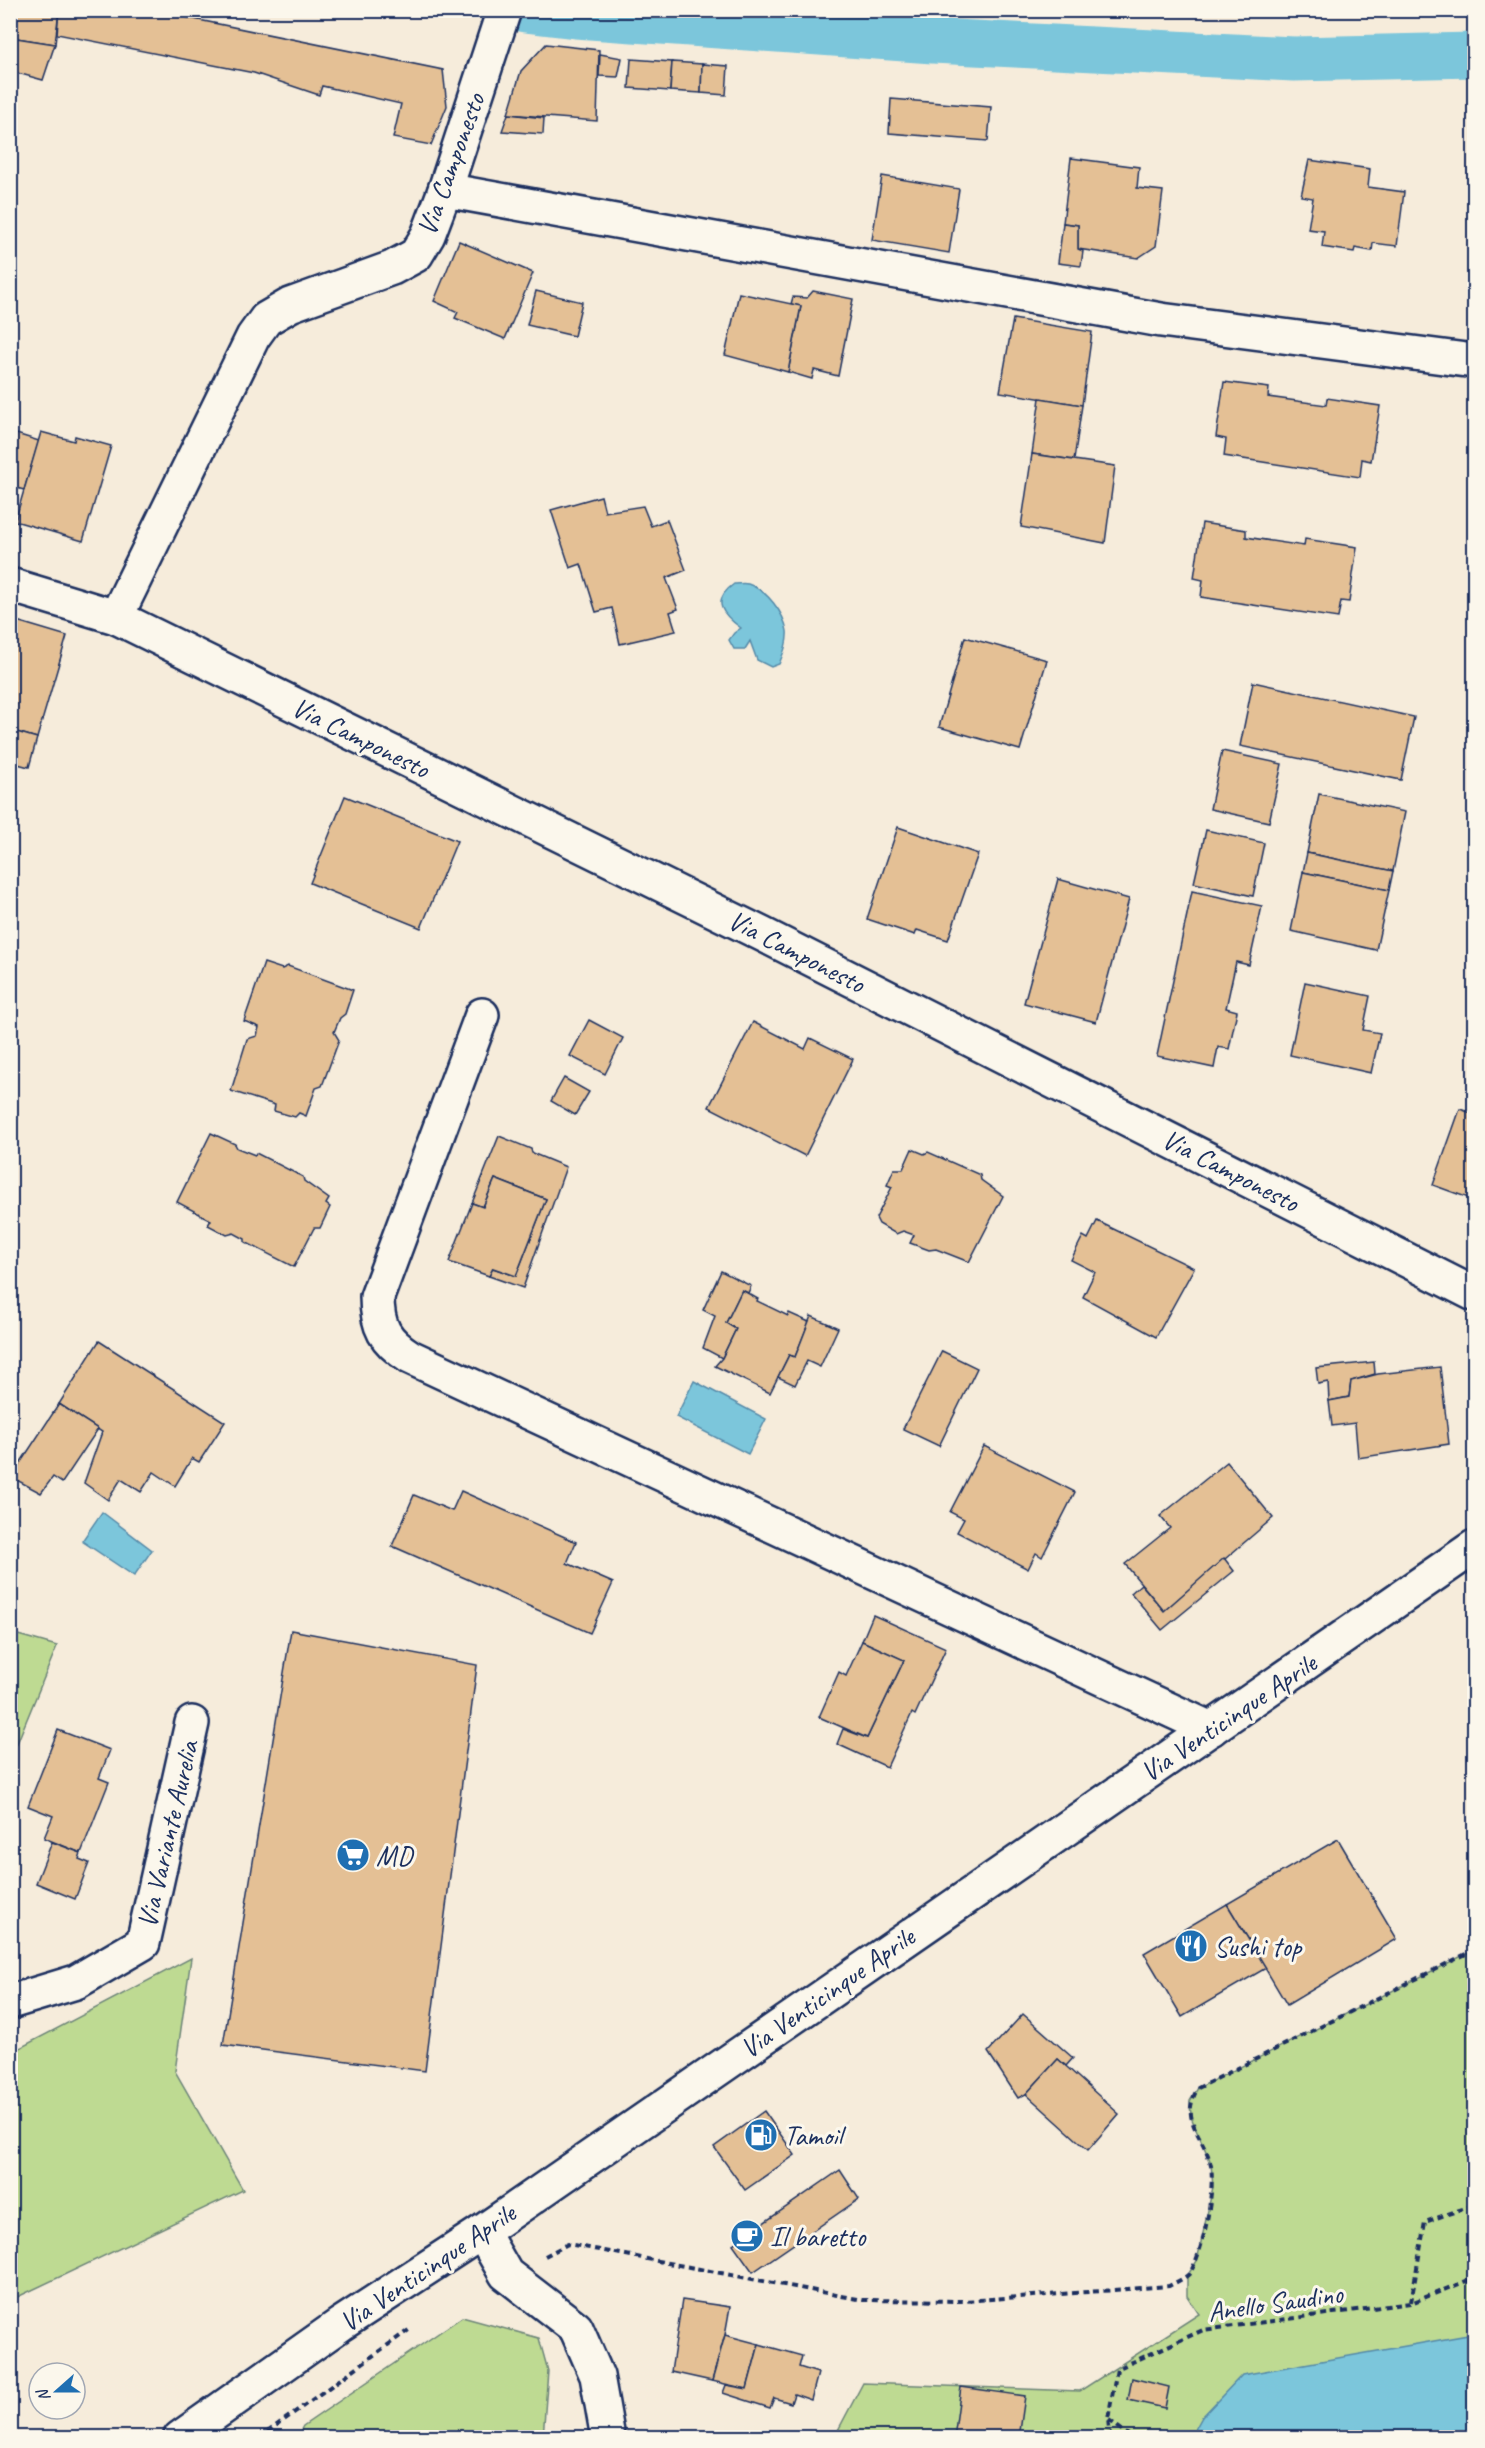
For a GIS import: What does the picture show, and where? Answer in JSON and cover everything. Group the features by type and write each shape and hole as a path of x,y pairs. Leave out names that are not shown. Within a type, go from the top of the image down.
{"street":[{"name":"Via Camponesto","path":"116,617 253,337 266,320 290,305 392,268 416,255 428,235 445,190 504,10"},
{"path":"445,190 1161,320 1474,361"},
{"name":"Via Camponesto","path":"10,585 116,617 762,933 1474,1294"},
{"path":"482,1015 377,1297 377,1316 384,1333 395,1347 421,1362 1211,1729"},
{"name":"Via Venticinque Aprile","path":"180,2438 341,2324 482,2232 936,1916 1474,1547"},
{"name":"Via Variante Aurelia","path":"10,2002 76,1982 143,1943 192,1723"},
{"path":"482,2232 506,2274 576,2328 597,2376 608,2438"}],"path":[{"path":"506,2274 568,2244 863,2300 965,2301 1169,2286 1187,2276 1197,2261 1213,2187 1211,2163 1191,2117 1190,2101 1198,2088 1474,1950"},
{"path":"1411,2303 1425,2222 1474,2205"},
{"name":"Anello Saudino","path":"1110,2438 1108,2419 1118,2369 1203,2330 1411,2303 1474,2278"},
{"path":"259,2438 420,2322"},
{"path":"1108,2419 1132,2438"}],"green space":[{"path":"10,1633 57,1646 11,1758"},
{"path":"1474,1950 1474,2437 834,2438 863,2383 1080,2391 1199,2314 1187,2296 1187,2276 1197,2261 1213,2187 1211,2163 1191,2117 1190,2101 1198,2088"},
{"path":"191,1958 175,2071 243,2190 11,2300 11,2047 20,2048"},
{"path":"462,2317 539,2338 548,2371 543,2437 297,2437 303,2426"}],"water":[{"path":"734,584 746,584 762,591 774,603 782,617 787,635 779,664 771,667 757,660 750,641 745,649 734,649 729,640 741,628 725,613 721,602 722,596"},
{"path":"694,1381 766,1419 748,1454 676,1417"},
{"path":"102,1512 152,1550 134,1576 82,1541"},
{"path":"1474,2334 1474,2437 1191,2437 1202,2417 1242,2375"}],"building":[{"path":"10,10 59,10 55,44 10,37"},
{"path":"59,10 150,10 443,70 447,106 431,145 393,138 401,104 322,86 319,95 254,73 57,34"},
{"path":"10,37 55,44 43,80 10,71"},
{"path":"546,44 599,50 597,121 508,114 521,71"},
{"path":"600,54 622,58 618,77 599,76"},
{"path":"631,59 672,62 670,91 629,88"},
{"path":"672,62 702,64 701,93 670,91"},
{"path":"702,64 728,66 726,95 701,93"},
{"path":"891,99 991,107 988,141 889,133"},
{"path":"508,114 544,118 543,134 502,131"},
{"path":"1071,158 1139,167 1137,188 1163,191 1156,246 1138,258 1078,249 1078,225 1063,223"},
{"path":"1309,160 1370,169 1368,187 1404,192 1397,246 1373,243 1372,251 1355,248 1354,252 1322,247 1324,231 1308,229 1313,198 1301,196"},
{"path":"882,176 959,189 949,253 872,240"},
{"path":"1063,223 1078,225 1078,249 1083,251 1081,266 1058,263"},
{"path":"459,241 533,273 505,339 455,318 458,312 434,301"},
{"path":"536,291 582,302 574,336 527,325"},
{"path":"813,291 853,299 838,376 814,370 812,379 788,372 801,306 791,304 793,297 807,298"},
{"path":"739,293 801,306 788,372 725,355"},
{"path":"1013,319 1092,332 1082,405 1000,392"},
{"path":"1224,382 1269,388 1268,397 1326,405 1327,398 1380,406 1371,461 1362,459 1360,477 1224,456 1226,439 1216,437"},
{"path":"1040,398 1082,405 1074,460 1032,454"},
{"path":"10,432 39,441 24,490 10,486"},
{"path":"41,432 74,441 75,436 111,446 83,541 15,521"},
{"path":"1032,454 1115,466 1105,543 1021,527"},
{"path":"1474,460 1474,499 1469,498"},
{"path":"601,496 605,512 643,506 651,526 667,520 686,570 666,578 678,609 670,612 676,631 620,644 612,608 596,612 581,564 570,568 551,510"},
{"path":"1202,523 1246,530 1246,537 1304,546 1305,539 1357,547 1349,602 1341,601 1338,618 1201,597 1203,580 1194,578"},
{"path":"10,619 67,636 37,738 10,730"},
{"path":"965,637 1047,660 1020,750 939,727"},
{"path":"1253,682 1414,717 1401,780 1240,746"},
{"path":"10,730 37,738 29,767 10,762"},
{"path":"1222,751 1282,764 1269,822 1210,809"},
{"path":"1319,794 1405,812 1393,871 1307,853"},
{"path":"345,796 457,841 421,928 310,883"},
{"path":"898,827 978,854 948,940 917,930 915,935 867,919"},
{"path":"1206,830 1264,843 1253,896 1194,883"},
{"path":"1307,853 1393,871 1389,890 1303,872"},
{"path":"1303,872 1389,890 1376,950 1291,931"},
{"path":"1058,879 1129,899 1096,1022 1024,1003"},
{"path":"1192,891 1262,906 1249,965 1236,962 1226,1008 1237,1011 1229,1049 1218,1047 1214,1068 1157,1056"},
{"path":"264,963 282,969 288,966 353,990 345,1014 340,1018 334,1032 339,1040 322,1086 316,1088 306,1116 299,1113 295,1117 274,1111 275,1105 231,1091 247,1039 257,1036 259,1027 244,1021"},
{"path":"1305,982 1370,996 1363,1030 1380,1033 1371,1073 1290,1055"},
{"path":"589,1020 623,1038 605,1074 570,1056"},
{"path":"753,1022 805,1049 810,1038 853,1059 805,1156 709,1107"},
{"path":"564,1078 589,1092 575,1115 551,1101"},
{"path":"1460,1109 1474,1114 1474,1200 1433,1185"},
{"path":"211,1133 235,1144 237,1148 255,1155 256,1153 303,1177 304,1181 329,1199 326,1204 330,1207 320,1228 314,1228 294,1267 245,1242 245,1239 234,1233 227,1235 208,1225 211,1220 177,1202"},
{"path":"499,1136 566,1167 523,1288 489,1276 493,1268 516,1276 546,1199 495,1179 483,1207 472,1203"},
{"path":"912,1149 924,1154 928,1152 980,1175 981,1180 1003,1196 969,1262 936,1249 929,1250 910,1243 914,1235 903,1231 896,1234 879,1224 876,1218 892,1187 887,1185 894,1169 903,1169"},
{"path":"495,1179 546,1199 516,1276 493,1268 489,1276 449,1262 472,1203 483,1207"},
{"path":"1097,1221 1194,1268 1156,1337 1083,1297 1095,1272 1071,1260 1083,1236 1088,1239"},
{"path":"721,1271 751,1286 748,1293 742,1290 726,1323 736,1329 722,1358 703,1348 715,1316 703,1310"},
{"path":"742,1290 758,1299 757,1301 788,1316 789,1313 809,1322 795,1357 789,1355 770,1393 715,1366 722,1358 736,1329 726,1323"},
{"path":"811,1316 838,1328 820,1367 807,1361 795,1385 778,1377 789,1355 795,1357"},
{"path":"99,1341 225,1422 199,1462 192,1458 175,1486 154,1472 141,1492 121,1479 108,1500 84,1483 102,1432 59,1404"},
{"path":"942,1351 977,1368 939,1446 903,1429"},
{"path":"1374,1362 1375,1374 1351,1381 1349,1397 1329,1401 1328,1382 1318,1384 1316,1368"},
{"path":"1440,1367 1449,1444 1358,1458 1355,1423 1332,1426 1329,1401 1349,1397 1351,1381 1378,1374"},
{"path":"59,1404 98,1429 62,1483 53,1477 41,1493 11,1477"},
{"path":"984,1446 1075,1492 1042,1557 1036,1553 1028,1569 957,1532 964,1519 950,1512"},
{"path":"1227,1462 1273,1518 1164,1611 1125,1564 1170,1528 1160,1516"},
{"path":"461,1491 576,1542 567,1563 613,1583 590,1633 392,1546 414,1495 452,1511"},
{"path":"1224,1558 1234,1571 1162,1630 1131,1593 1141,1584 1164,1611"},
{"path":"873,1615 946,1648 915,1715 912,1713 887,1767 837,1744 843,1729 867,1738 904,1660 862,1641"},
{"name":"MD","path":"291,1630 477,1665 425,2071 223,2045"},
{"path":"862,1641 904,1660 867,1738 819,1717 839,1672 846,1676"},
{"path":"58,1730 110,1750 99,1778 109,1782 81,1853 44,1838 53,1816 28,1806"},
{"path":"1338,1839 1397,1939 1287,2005 1227,1904"},
{"path":"52,1842 81,1853 79,1859 89,1863 75,1899 36,1883"},
{"path":"1227,1904 1266,1968 1182,2017 1144,1953"},
{"path":"1023,2014 1073,2058 1066,2066 1058,2059 1026,2094 1018,2098 988,2052"},
{"path":"1058,2059 1119,2114 1088,2150 1026,2094"},
{"path":"764,2111 795,2155 745,2190 714,2147"},
{"path":"840,2170 859,2199 753,2272 733,2244"},
{"path":"682,2300 730,2307 712,2381 671,2372"},
{"path":"725,2335 759,2344 747,2389 712,2381"},
{"path":"759,2344 802,2356 799,2367 818,2373 811,2400 794,2394 791,2403 774,2398 770,2408 723,2393 726,2385 747,2389"},
{"path":"1132,2378 1169,2387 1165,2408 1128,2400"},
{"path":"961,2387 1025,2396 1019,2438 954,2438"}],"waterway":[{"path":"525,10 576,16 933,41 1294,59 1474,55"}],"place":[{"name":"MD","path":"353,1855"},
{"name":"Sushi top","path":"1191,1946"},
{"name":"Tamoil","path":"761,2135"},
{"name":"Il baretto","path":"747,2236"}]}
